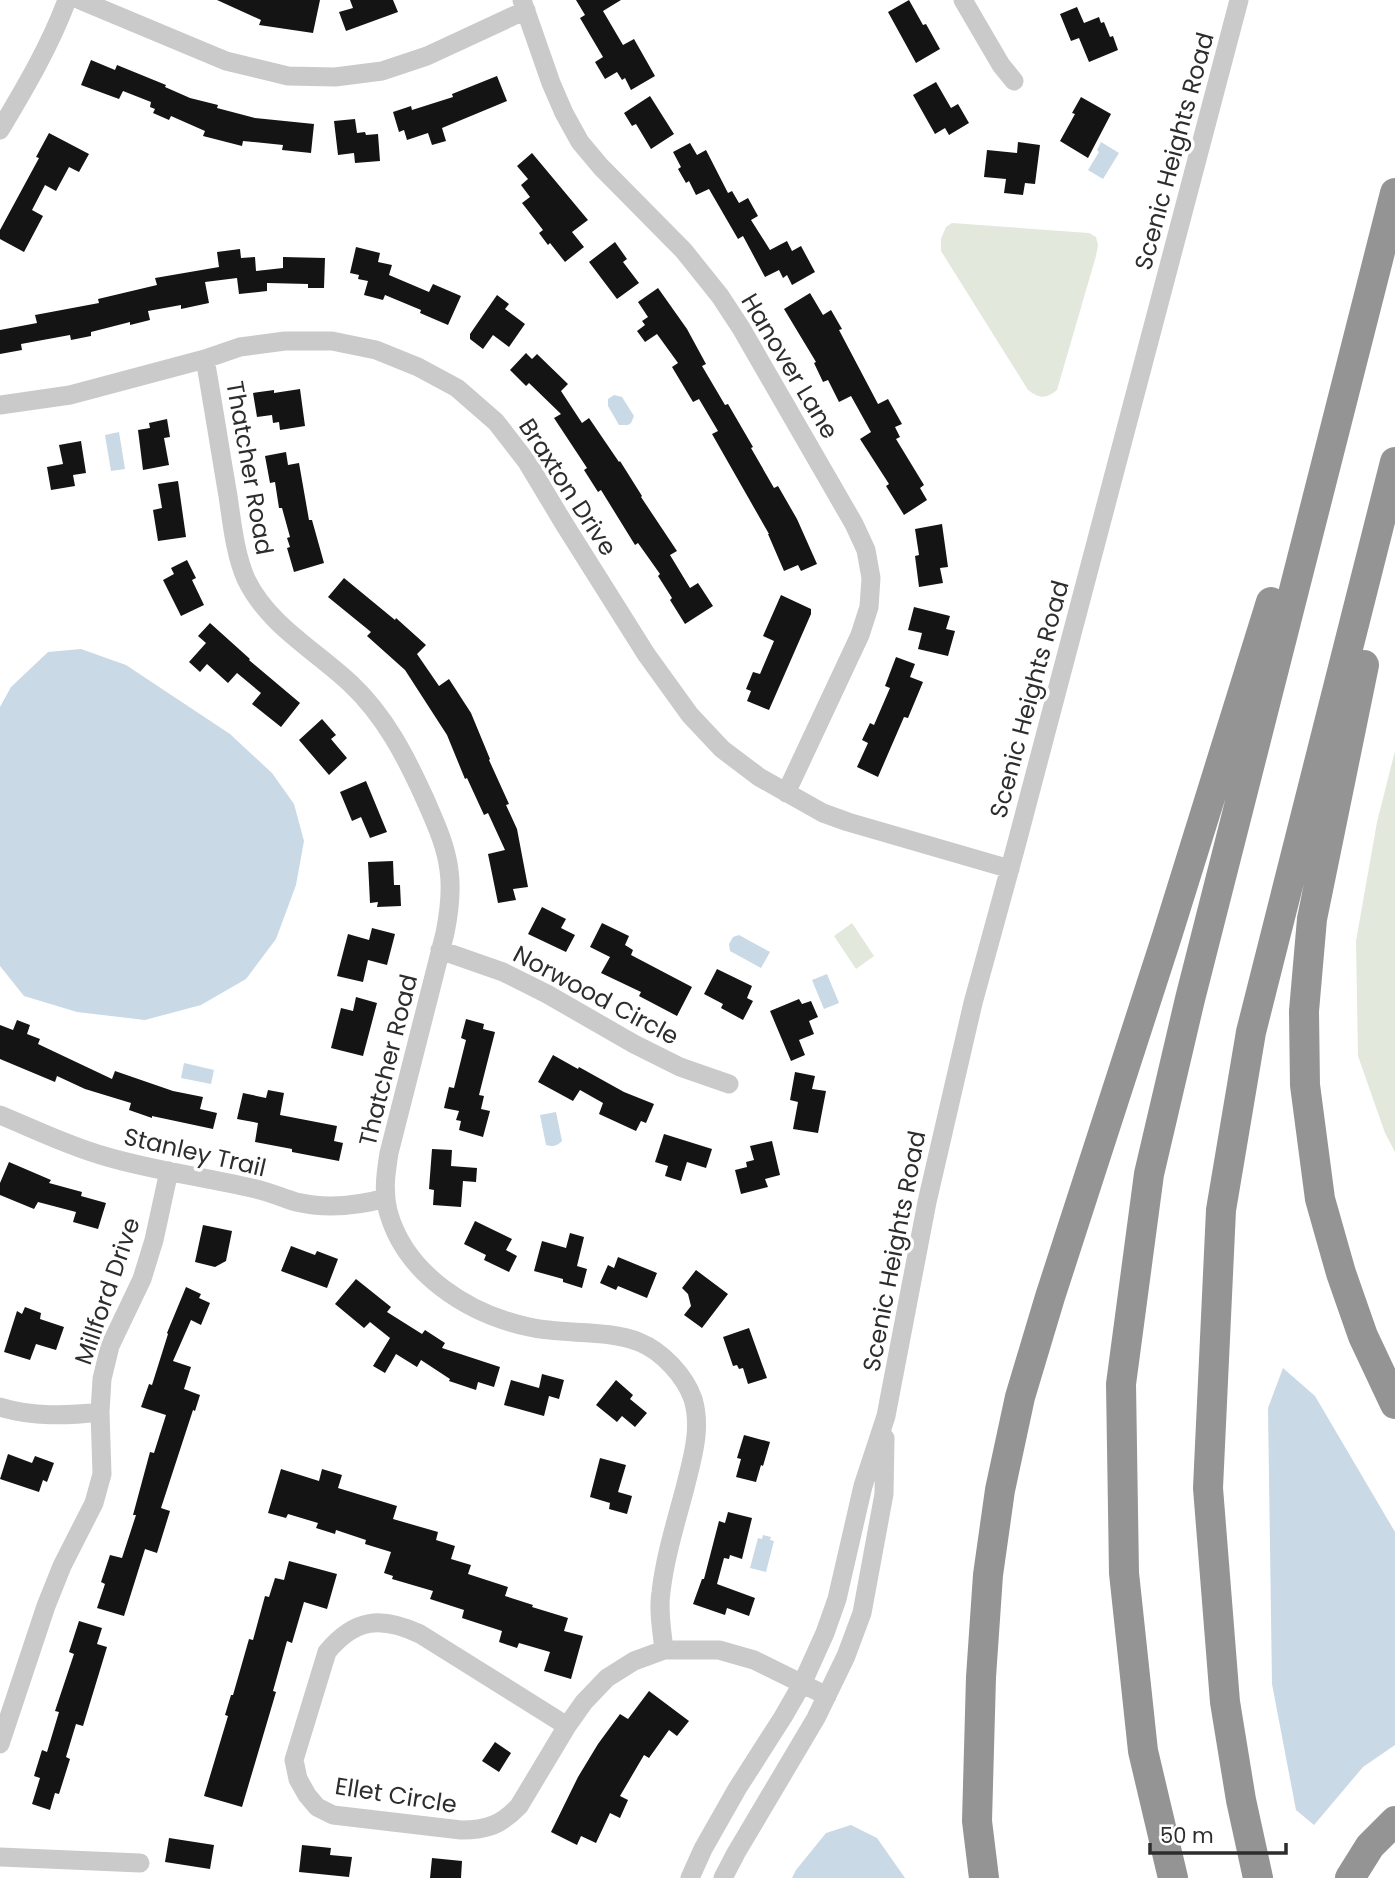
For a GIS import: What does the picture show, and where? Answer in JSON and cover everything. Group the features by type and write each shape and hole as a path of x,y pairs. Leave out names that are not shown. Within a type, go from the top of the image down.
{"highway":[{"path":"1173,1878 1143,1751 1124,1573 1121,1384 1149,1174 1193,986 1395,193"},
{"path":"984,1878 977,1821 981,1678 988,1575 1000,1490 1020,1398 1376,268"},
{"path":"1258,1878 1241,1800 1225,1702 1208,1488 1221,1210 1251,1032 1395,462"},
{"path":"1395,532 1361,678 1312,919 1304,1011 1305,1085 1320,1199 1340,1273 1363,1336 1395,1404"},
{"path":"1350,1878 1370,1846 1395,1821"}],"street":[{"path":"0,130 34,73 67,0"},
{"path":"80,0 226,61 299,77 335,77 382,71 427,56 524,5"},
{"path":"963,0 1001,65 1014,81"},
{"name":"Scenic Heights Road","path":"690,1878 737,1789 802,1684 837,1599 863,1486 886,1416 927,1202 973,1003 1239,0"},
{"name":"Hanover Lane","path":"524,5 551,83 580,142 684,251 720,296 847,512 866,550 871,578 869,607 860,635 786,793"},
{"name":"Braxton Drive","path":"0,405 69,395 240,347 285,341 332,341 376,350 418,367 457,388 496,422 527,462 639,643 690,715 722,749 759,777 823,813 1010,869"},
{"name":"Thatcher Road","path":"205,359 233,531 246,578 259,601 277,621 351,683 392,734 436,822 449,870 449,914 389,1153 385,1182 388,1211 399,1240 415,1264 437,1284 465,1303 495,1317 528,1327 614,1336 639,1342 662,1356 680,1375 692,1398 697,1423 694,1450 660,1594 664,1650"},
{"name":"Norwood Circle","path":"440,950 503,972 680,1067 729,1084"},
{"name":"Stanley Trail","path":"0,1115 104,1156 144,1167 255,1189 298,1202 350,1206 386,1198"},
{"name":"Millford Drive","path":"0,1744 61,1566 94,1503 102,1474 102,1378 110,1346 142,1279 154,1240 169,1171"},
{"path":"0,1407 36,1415 68,1416 100,1412"},
{"name":"Scenic Heights Road","path":"723,1878 816,1718 846,1656 862,1612 884,1494 886,1416"},
{"name":"Ellet Circle","path":"567,1726 420,1634 401,1625 367,1623 350,1630 327,1652 294,1760 298,1779 307,1795 317,1807 332,1815 480,1830 496,1825 510,1816 519,1806 584,1702 607,1678 634,1661 664,1650 719,1650 754,1660 827,1696"},
{"path":"0,1857 139,1863"}],"shaded area":[{"path":"952,223 1089,233 1096,237 1096,256 1057,390 1050,395 1043,397 1028,390 941,251 941,239 946,227"},
{"path":"1395,751 1395,1152 1385,1133 1358,1056 1356,941 1377,822"},
{"path":"852,923 874,956 856,969 834,936"}],"water":[{"path":"1101,142 1119,153 1103,179 1088,170 1099,152 1097,150"},
{"path":"614,395 622,397 634,416 628,425 619,425 608,406 608,399"},
{"path":"119,432 125,469 111,471 105,435"},
{"path":"81,649 126,665 230,734 272,773 294,804 304,841 296,885 276,939 246,979 201,1005 145,1020 77,1012 24,996 0,966 0,707 11,687 48,652"},
{"path":"739,935 770,952 761,968 730,951 729,944 733,937"},
{"path":"827,974 839,1003 824,1009 812,980"},
{"path":"184,1063 214,1070 211,1084 181,1078"},
{"path":"556,1112 562,1141 555,1146 546,1145 540,1115"},
{"path":"1283,1368 1315,1396 1395,1532 1395,1745 1363,1767 1314,1825 1296,1810 1272,1684 1268,1408"},
{"path":"763,1535 774,1541 766,1572 750,1568 758,1538 762,1539"},
{"path":"851,1825 877,1838 905,1878 792,1878 826,1833"}],"building":[{"path":"217,0 320,0 313,33 259,25 261,20"},
{"path":"350,0 393,0 398,12 346,31 339,12 353,8"},
{"path":"576,0 621,0 603,11 623,45 634,39 655,76 631,90 625,78 622,80 617,72 605,79 595,62 603,57 580,18 585,15"},
{"path":"909,0 940,49 916,63 888,12"},
{"path":"1077,7 1084,23 1099,17 1101,23 1104,22 1118,50 1089,62 1079,38 1071,41 1060,14"},
{"path":"91,60 115,70 117,65 190,98 218,105 217,108 255,118 314,124 311,153 282,150 283,145 243,141 242,146 203,136 205,131 171,116 169,120 153,113 155,109 150,107 151,102 123,91 119,99 81,85"},
{"path":"497,76 507,101 442,128 446,141 432,145 428,133 407,140 404,130 399,132 393,112 411,106 412,110 453,97 452,94"},
{"path":"936,82 951,108 958,104 969,123 949,135 945,128 935,134 913,95"},
{"path":"650,96 674,134 651,149 636,124 632,126 624,113"},
{"path":"1081,97 1111,114 1088,158 1060,141"},
{"path":"355,119 357,133 378,134 380,161 355,163 354,153 338,155 334,121"},
{"path":"49,133 89,154 79,172 69,167 56,191 45,185 32,210 43,216 24,252 0,239 0,230 39,158 36,157"},
{"path":"1018,142 1040,145 1035,184 1025,183 1023,195 1004,193 1006,179 984,177 987,150 1017,153"},
{"path":"690,143 697,155 706,150 728,193 732,191 739,203 748,198 758,216 751,220 770,250 787,241 792,251 801,246 815,272 792,285 787,275 783,278 779,270 765,277 743,236 738,239 709,189 696,195 689,181 686,183 678,169 681,167 673,152"},
{"path":"532,153 588,220 572,232 584,247 565,262 539,233 543,230 522,203 530,197 521,185 528,179 517,166"},
{"path":"615,242 627,259 623,262 639,283 617,299 589,262"},
{"path":"356,247 380,253 378,262 392,265 389,275 429,292 433,284 461,296 448,325 385,295 383,300 364,295 368,281 358,279 359,275 350,273"},
{"path":"240,249 241,258 255,257 256,271 283,268 283,257 325,258 324,288 308,288 308,284 267,283 267,291 239,294 237,278 205,282 209,303 181,309 181,305 148,311 150,320 130,325 130,322 71,340 70,335 21,344 22,350 0,354 0,330 37,323 35,315 99,303 98,299 157,285 155,278 219,267 217,252"},
{"path":"658,288 687,329 706,364 702,366 725,405 728,404 774,488 778,486 797,519 817,564 801,571 798,565 784,571 769,534 712,434 718,431 699,399 693,402 672,367 678,363 657,334 645,342 637,331 645,325 642,321 648,317 638,302"},
{"path":"810,293 823,315 831,310 878,404 888,399 902,424 895,427 900,437 896,439 924,485 920,488 927,500 904,515 886,486 889,484 860,439 871,432 851,396 839,402 828,380 823,382 814,363 816,362 784,309"},
{"path":"497,295 509,304 505,309 525,324 509,347 493,335 483,349 470,339 470,334"},
{"path":"526,353 532,359 537,354 568,384 561,391 582,423 589,418 620,461 677,551 670,555 690,588 698,583 713,606 685,624 658,576 660,574 638,543 635,545 601,490 598,492 584,470 587,468 554,418 561,414 529,383 526,386 510,370"},
{"path":"300,389 305,426 280,430 279,422 273,423 272,415 257,417 253,393"},
{"path":"167,419 170,437 164,438 169,465 143,470 138,430 150,428 149,423"},
{"path":"81,441 86,473 73,475 75,486 51,490 47,467 63,464 59,445"},
{"path":"286,452 288,465 299,463 309,520 312,520 324,563 294,572 287,548 290,547 287,538 290,537 282,508 279,508 275,482 270,483 265,456"},
{"path":"178,481 186,537 158,541 153,510 162,508 158,484"},
{"path":"942,524 948,567 940,568 943,583 919,587 915,556 919,555 915,529"},
{"path":"187,560 196,578 192,580 204,605 181,616 163,580 174,574 171,568"},
{"path":"344,578 426,645 417,654 439,686 449,679 471,713 517,829 528,887 513,889 516,900 498,903 488,854 505,850 488,813 484,815 467,778 465,779 447,735 405,670 367,636 371,632 328,597"},
{"path":"781,595 811,609 811,614 769,710 747,701 751,691 746,689 753,672 760,674 774,641 763,636"},
{"path":"914,607 950,616 946,629 955,631 948,656 918,649 922,633 908,630"},
{"path":"210,623 300,703 281,727 252,704 261,693 237,673 228,683 207,664 200,672 189,662 206,643 198,636"},
{"path":"896,657 915,664 910,677 923,682 908,718 904,717 878,777 857,767 868,743 862,740 870,723 874,725 890,688 885,686"},
{"path":"322,719 336,735 331,739 347,758 329,775 299,740"},
{"path":"366,781 387,832 370,838 361,817 352,821 340,792"},
{"path":"393,861 394,885 400,885 401,906 377,907 378,902 370,903 368,862"},
{"path":"542,907 566,919 561,928 575,935 566,952 528,934"},
{"path":"602,923 629,936 625,945 633,950 631,955 692,987 677,1016 639,996 641,992 601,973 610,957 590,947"},
{"path":"372,928 395,934 387,965 368,960 363,982 337,976 348,934 369,940"},
{"path":"717,969 752,986 747,998 753,1001 743,1020 721,1008 723,1004 704,994"},
{"path":"356,997 377,1003 363,1056 331,1048 341,1008 353,1011"},
{"path":"799,999 802,1004 811,1001 818,1017 809,1021 814,1034 799,1040 805,1055 791,1061 770,1011"},
{"path":"466,1019 484,1024 483,1029 495,1032 479,1095 484,1096 481,1109 490,1111 483,1137 459,1130 461,1121 456,1120 459,1111 444,1108 449,1087 454,1088 466,1040 461,1038"},
{"path":"17,1020 30,1025 27,1034 40,1039 38,1044 112,1079 115,1071 173,1091 203,1097 200,1109 217,1113 213,1129 152,1118 129,1110 131,1103 85,1089 57,1076 55,1082 0,1059 0,1025 13,1030"},
{"path":"553,1055 624,1092 654,1104 646,1123 641,1121 636,1131 599,1114 603,1103 580,1090 573,1101 538,1082"},
{"path":"795,1072 815,1076 812,1089 826,1091 818,1133 793,1129 798,1102 790,1100"},
{"path":"268,1090 284,1093 280,1115 337,1126 334,1141 343,1143 339,1161 255,1142 258,1123 237,1119 243,1093 266,1098"},
{"path":"664,1134 712,1149 706,1168 687,1162 681,1181 665,1176 668,1166 655,1162"},
{"path":"772,1141 780,1175 765,1179 768,1187 741,1194 735,1170 747,1167 746,1162 754,1160 750,1146"},
{"path":"432,1149 452,1150 451,1166 477,1168 476,1182 463,1181 461,1207 433,1205 434,1190 429,1189"},
{"path":"9,1162 51,1180 49,1183 82,1192 81,1196 106,1203 98,1229 73,1222 76,1212 38,1202 34,1209 0,1195 0,1183"},
{"path":"475,1221 512,1239 506,1250 517,1256 509,1272 484,1260 486,1255 464,1244"},
{"path":"203,1225 232,1231 226,1261 215,1267 195,1262"},
{"path":"570,1233 584,1237 577,1266 587,1269 582,1288 563,1282 563,1279 534,1271 542,1241 566,1248"},
{"path":"291,1246 315,1255 317,1251 338,1259 327,1288 281,1271"},
{"path":"618,1257 657,1273 647,1298 618,1286 616,1290 600,1283 608,1265 614,1268"},
{"path":"696,1270 728,1294 702,1328 684,1315 691,1306 688,1294 682,1288"},
{"path":"356,1279 391,1307 387,1312 422,1334 425,1330 445,1343 442,1348 500,1367 494,1387 478,1382 476,1390 449,1381 450,1379 421,1360 417,1367 396,1354 385,1373 373,1366 390,1338 370,1322 364,1328 335,1304"},
{"path":"186,1287 201,1294 199,1298 210,1303 201,1325 191,1320 173,1361 191,1367 184,1389 200,1395 161,1508 170,1511 157,1553 145,1549 124,1616 97,1608 105,1584 101,1582 110,1555 122,1558 136,1515 133,1515 150,1452 154,1453 166,1415 141,1407 149,1384 152,1385 167,1333"},
{"path":"25,1307 41,1313 40,1319 64,1327 56,1350 36,1344 30,1360 4,1352 17,1311 22,1314"},
{"path":"749,1328 767,1378 748,1384 743,1368 733,1366 723,1337"},
{"path":"542,1374 564,1380 559,1399 549,1396 544,1416 504,1405 511,1380 539,1388"},
{"path":"616,1380 633,1395 630,1399 647,1413 635,1427 622,1416 617,1422 596,1405"},
{"path":"744,1435 770,1442 756,1482 736,1477 741,1459 737,1458"},
{"path":"8,1454 32,1463 35,1456 54,1463 47,1482 43,1480 39,1492 0,1479"},
{"path":"600,1458 626,1465 618,1492 632,1496 627,1514 609,1509 610,1503 590,1497"},
{"path":"281,1469 319,1481 322,1469 342,1475 338,1488 397,1506 393,1519 438,1532 436,1540 455,1546 451,1559 471,1565 468,1574 508,1587 505,1596 568,1618 564,1631 583,1636 571,1679 544,1671 550,1652 519,1643 517,1648 499,1642 502,1631 462,1618 464,1610 430,1599 433,1591 392,1579 393,1576 384,1573 391,1552 365,1544 366,1540 336,1530 335,1534 316,1528 318,1523 288,1514 286,1518 268,1513"},
{"path":"728,1512 752,1518 742,1559 730,1555 729,1559 724,1558 717,1584 755,1598 749,1616 727,1608 725,1615 693,1604 704,1579 719,1521 725,1523"},
{"path":"289,1561 337,1574 327,1609 304,1602 292,1643 287,1641 273,1691 276,1692 242,1807 204,1796 228,1716 225,1715 249,1639 253,1640 265,1596 269,1597 275,1578 284,1580"},
{"path":"79,1621 102,1628 97,1644 107,1647 83,1726 76,1724 66,1757 70,1759 59,1794 55,1793 50,1810 32,1804 40,1778 34,1776 42,1750 47,1752 59,1712 55,1711 74,1654 69,1652"},
{"path":"649,1691 689,1721 677,1736 669,1730 649,1758 644,1755 620,1796 628,1800 620,1818 610,1813 596,1843 581,1836 577,1845 551,1832 598,1744 620,1714 628,1719"},
{"path":"495,1742 511,1753 499,1772 482,1761"},
{"path":"169,1838 214,1845 210,1869 165,1862"},
{"path":"302,1845 331,1848 330,1855 352,1857 349,1877 299,1872"},
{"path":"432,1858 462,1861 461,1878 430,1878"}]}
